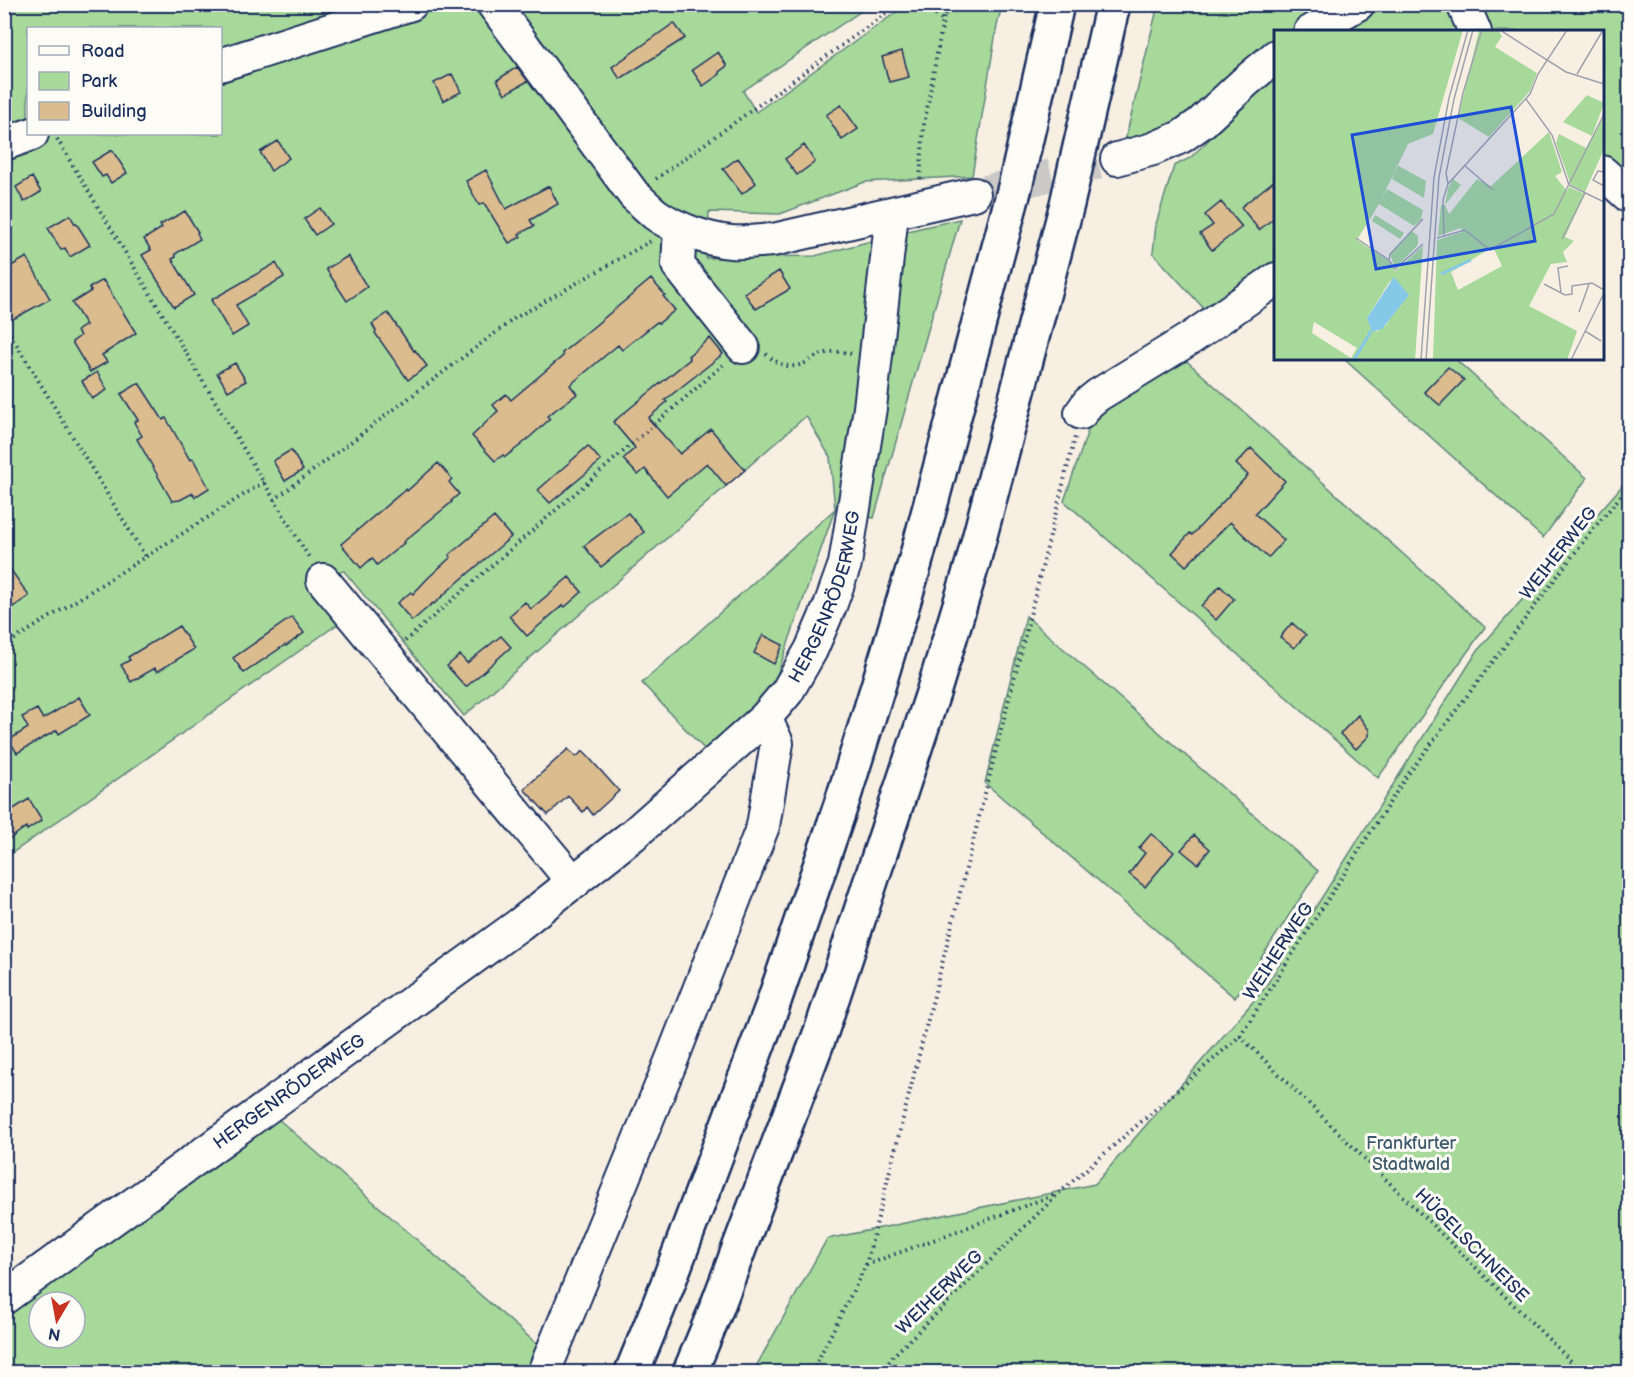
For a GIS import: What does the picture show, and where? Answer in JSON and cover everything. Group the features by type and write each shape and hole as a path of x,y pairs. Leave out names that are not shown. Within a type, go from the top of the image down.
{"highway":[{"path":"632,1372 667,1286 772,1007 839,810 879,683 915,563 1015,187 1057,4"},
{"path":"690,1372 717,1307 822,1029 941,669 973,562 1058,238 1113,4"}],"street":[{"path":"222,64 411,4"},
{"path":"493,4 634,195 655,214 679,227 730,242 773,240 974,194"},
{"path":"1313,30 1358,4"},
{"path":"1463,4 1474,30"},
{"path":"1117,159 1153,149 1181,137 1201,123 1274,57"},
{"path":"4,144 29,135"},
{"path":"1604,174 1629,197"},
{"name":"HERGENRÖDERWEG","path":"4,1298 574,883 633,835 765,718 787,692 811,650 845,564 870,408 875,359 905,210"},
{"path":"679,227 678,265 743,347"},
{"path":"1081,413 1098,395 1191,338 1274,280"},
{"path":"323,580 574,883"},
{"path":"544,1372 672,1059 763,826 777,743 765,718"}],"path":[{"path":"634,195 899,4"},
{"path":"921,4 943,21"},
{"path":"905,210 948,4"},
{"path":"55,135 323,580"},
{"path":"274,500 515,318 679,227"},
{"path":"4,324 145,556"},
{"path":"387,657 743,347 756,346 773,361 792,367 830,352 845,352 875,359"},
{"path":"812,1372 866,1266 1081,413"},
{"path":"4,646 264,482"},
{"name":"WEIHERWEG","path":"882,1372 893,1356 1058,1194 1240,1036 1406,777 1589,534 1629,485"},
{"name":"HÜGELSCHNEISE","path":"1240,1036 1582,1372"},
{"path":"866,1266 1058,1194"}],"green space":[{"path":"1387,4 1454,5 1465,30 1344,30"},
{"path":"5,5 870,5 743,91 756,112 902,8 878,5 1002,5 972,176 865,182 780,214 709,212 706,258 815,256 960,219 874,518 835,509 830,457 806,416 464,716 344,571 330,574 342,621 5,858"},
{"path":"1158,5 1335,5 1304,21 1292,30 1274,30 1274,44 1211,92 1165,132 1124,145"},
{"path":"1472,5 1629,5 1629,180 1604,155 1604,30 1484,30"},
{"path":"1274,79 1274,263 1208,313 1153,253 1156,224 1174,166 1190,158"},
{"path":"1181,356 1485,627 1378,778 1064,501 1096,407"},
{"path":"1345,360 1456,360 1587,478 1543,538"},
{"name":"Frankfurter Stadtwald","path":"1629,478 1629,1372 753,1372 827,1239 1095,1184 1264,989 1478,650"},
{"path":"835,509 776,678 746,723 709,754 642,683"},
{"path":"1026,616 1318,871 1235,998 985,783"},
{"path":"277,1118 546,1352 537,1372 5,1372 4,1316 27,1299 27,1350 87,1350 87,1290 40,1290"}],"building":[{"path":"674,23 685,38 620,79 612,67"},
{"path":"902,51 909,77 889,82 882,57"},
{"path":"718,52 727,66 703,86 692,70"},
{"path":"517,67 528,81 505,94 497,80"},
{"path":"452,74 461,92 443,101 434,83"},
{"path":"841,105 858,129 842,140 826,115"},
{"path":"278,141 289,158 271,171 260,152"},
{"path":"804,145 815,162 797,175 785,159"},
{"path":"112,150 127,173 111,183 106,175 102,177 92,162"},
{"path":"738,158 756,183 742,194 723,169"},
{"path":"486,170 506,209 549,186 558,204 530,220 534,226 519,234 521,237 509,243 484,203 479,205 466,181"},
{"path":"32,177 41,192 24,202 16,187"},
{"path":"1274,181 1274,218 1259,230 1241,207"},
{"path":"1221,202 1242,227 1212,250 1200,234 1213,225 1205,215"},
{"path":"320,208 331,224 315,235 304,219"},
{"path":"185,211 200,239 175,254 176,257 172,259 194,295 174,307 142,255 151,250 144,239 162,228 160,225"},
{"path":"70,215 90,245 70,257 65,248 61,250 48,228"},
{"path":"348,256 367,287 347,301 326,269"},
{"path":"27,257 50,299 4,324 4,270"},
{"path":"276,263 284,277 236,305 248,326 232,336 211,300"},
{"path":"779,271 790,289 756,309 744,293"},
{"path":"651,279 675,310 622,350 618,345 570,385 577,394 547,416 550,419 521,445 505,457 503,455 495,461 472,436 498,411 493,405 506,394 511,400 563,356 562,353"},
{"path":"103,280 136,333 102,355 107,362 90,372 72,342 80,336 77,331 86,325 72,303 91,291 89,288"},
{"path":"388,313 427,366 408,380 375,333 372,324"},
{"path":"710,338 723,354 665,400 667,402 648,418 680,454 711,429 745,470 726,486 707,463 667,496 645,469 638,475 623,459 635,448 613,422 690,359 688,356"},
{"path":"235,363 246,381 228,391 217,373"},
{"path":"1448,367 1464,380 1440,405 1424,392"},
{"path":"97,372 107,390 92,399 82,381"},
{"path":"139,383 163,420 166,418 209,488 195,497 193,493 180,500 172,501 137,439 142,436 134,422 138,420 121,394"},
{"path":"588,446 601,461 550,503 538,490"},
{"path":"1251,448 1285,481 1255,514 1284,540 1268,558 1230,522 1186,566 1172,553 1248,475 1236,464"},
{"path":"291,450 303,470 285,481 273,461"},
{"path":"438,463 452,479 449,482 459,494 377,565 372,558 361,568 341,544"},
{"path":"628,513 644,532 601,567 584,546"},
{"path":"494,517 511,537 412,621 397,603 411,592 413,594 451,557 449,555"},
{"path":"4,560 29,596 4,613"},
{"path":"569,577 582,592 527,636 509,616 525,602 531,609"},
{"path":"1220,586 1234,599 1216,620 1201,606"},
{"path":"292,617 304,633 244,673 233,658"},
{"path":"1292,623 1306,635 1294,648 1280,637"},
{"path":"179,626 194,649 157,672 155,668 131,682 121,665 130,660 128,657"},
{"path":"763,635 783,645 774,664 754,653"},
{"path":"501,636 511,647 466,687 447,666 460,655 467,663"},
{"path":"79,697 90,715 59,734 57,730 17,753 9,740 28,728 22,717 37,709 43,719"},
{"path":"1358,715 1369,730 1369,736 1356,749 1340,734"},
{"path":"568,749 576,757 583,751 619,791 593,815 587,807 583,812 568,796 548,815 524,789"},
{"path":"29,799 42,820 27,830 26,827 4,843 4,815"},
{"path":"1151,834 1174,852 1145,887 1129,874 1145,853 1139,848"},
{"path":"1194,835 1210,849 1198,864 1181,850"}],"tunnel":[{"path":"974,194 1117,159"}]}
